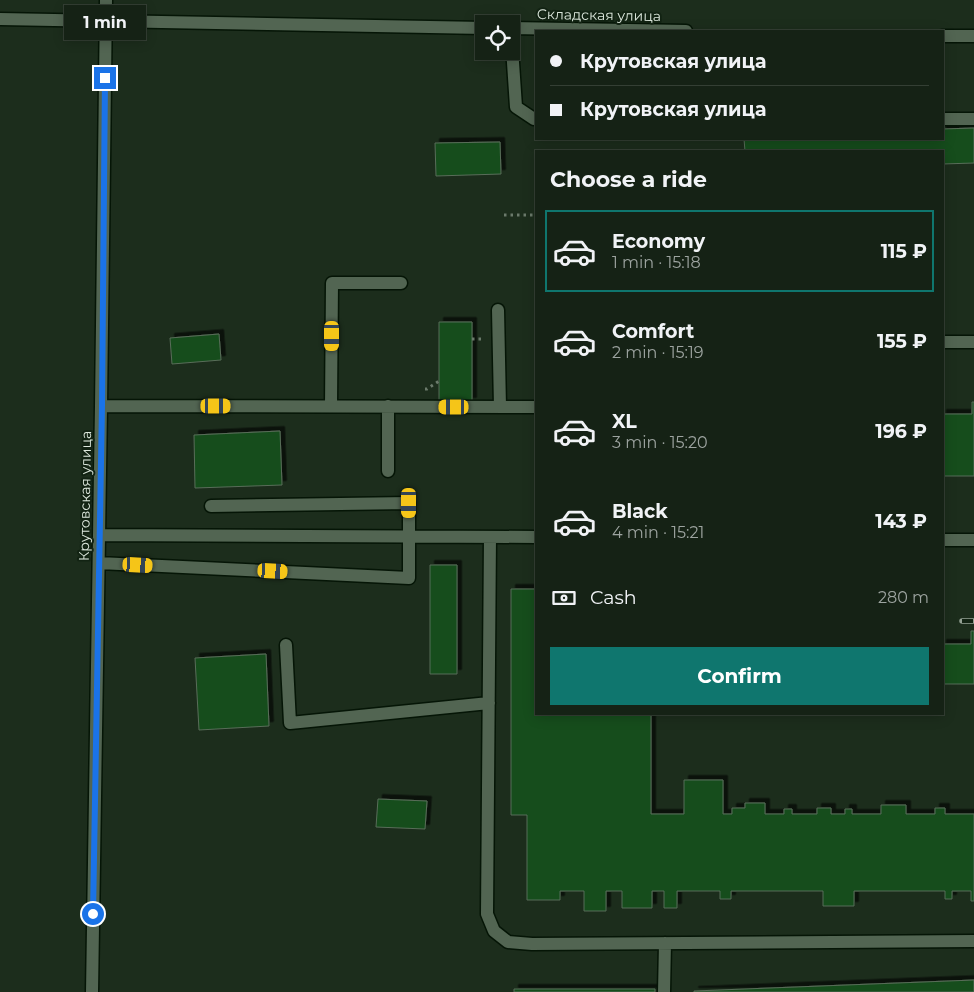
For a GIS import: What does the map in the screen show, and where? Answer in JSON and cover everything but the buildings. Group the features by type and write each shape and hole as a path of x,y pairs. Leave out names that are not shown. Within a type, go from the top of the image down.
{"street":[{"name":"Крутовская улица","path":"92,992 102,406 106,0"},
{"path":"0,19 475,28"},
{"name":"Складская улица","path":"520,28 628,30"},
{"path":"944,36 974,36"},
{"path":"513,60 516,107 535,119"},
{"path":"944,119 974,119"},
{"path":"331,406 332,283 401,284"},
{"path":"498,310 500,407"},
{"path":"944,342 974,342"},
{"path":"102,406 535,407"},
{"path":"388,406 388,471"},
{"path":"99,563 409,578 409,503 211,506"},
{"path":"99,535 535,537"},
{"path":"490,537 487,914 494,932 508,942 532,944 974,941"},
{"path":"944,540 974,540"},
{"path":"286,645 290,723 489,703"},
{"path":"664,992 665,943"}],"path":[{"path":"504,215 535,215"}],"railway":[{"path":"962,621 974,621"}],"route":[{"path":"93,914 102,406 105,78"}]}
